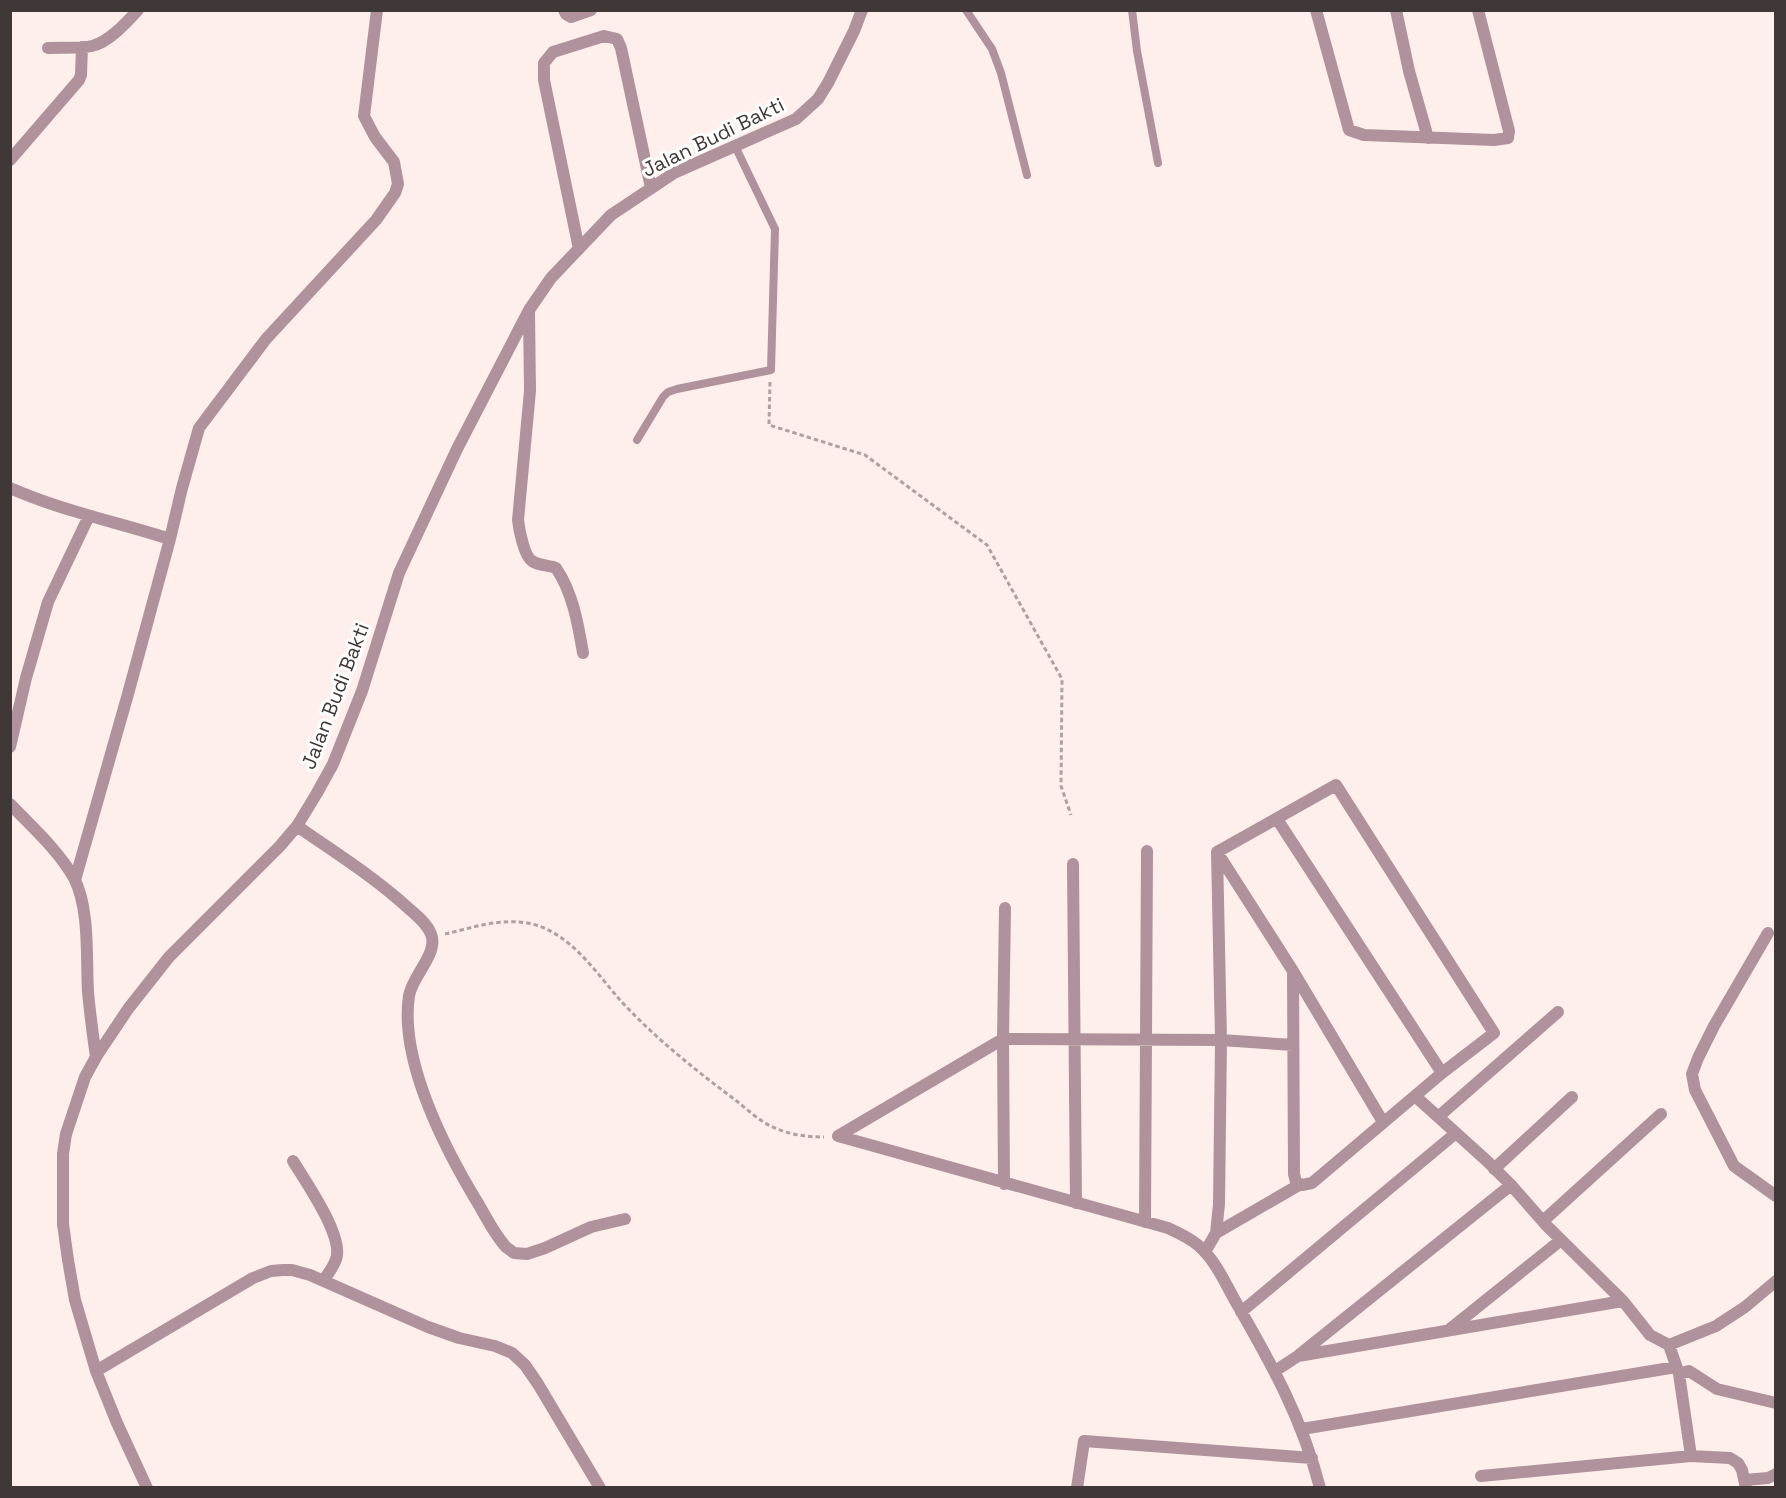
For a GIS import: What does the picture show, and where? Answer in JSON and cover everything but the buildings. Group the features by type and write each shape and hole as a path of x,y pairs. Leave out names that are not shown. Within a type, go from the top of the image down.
{"street":[{"path":"48,48 93,46 126,23 138,10"},
{"path":"75,880 112,753 199,428 266,339 376,220 395,193 398,184 394,162 364,116 377,10"},
{"path":"564,10 571,17 591,10"},
{"name":"Jalan Budi Bakti","path":"147,1488 96,1371 75,1300 68,1260 63,1224 63,1154 66,1134 81,1086 96,1057 128,1009 169,957 274,853 297,826 333,764 346,732 362,691 399,573 457,449 530,310 551,278 611,215 674,173 796,119 818,99 833,73 862,10"},
{"path":"1316,10 1349,130 1364,135 1494,140 1508,138 1509,131 1478,10"},
{"path":"1396,10 1409,71 1428,138"},
{"path":"579,249 544,80 544,63 553,52 604,36 617,39 621,48 651,188"},
{"path":"10,160 79,80 82,46"},
{"path":"530,310 530,391 518,519 520,532 529,559 534,563 556,568 564,581 575,615 583,653"},
{"path":"10,488 89,516 170,539"},
{"path":"10,747 26,678 48,602 89,516"},
{"path":"1216,1233 1299,1185 1312,1183 1442,1073 1494,1033 1336,785 1217,852"},
{"path":"10,804 61,859 75,880 84,915 90,1017 96,1057"},
{"path":"1277,819 1442,1073"},
{"path":"297,826 386,888 421,919 432,937 431,952 413,981 409,995 410,1034 416,1067 444,1143 501,1242 514,1253 527,1254 591,1227 625,1219"},
{"path":"1145,1222 1147,851"},
{"path":"1217,852 1293,971 1383,1122"},
{"path":"1205,1252 1216,1233 1219,1204 1221,1040 1217,852"},
{"path":"1073,864 1076,1203"},
{"path":"1004,1184 1005,909"},
{"path":"1768,933 1714,1026 1692,1074 1695,1090 1734,1166 1776,1196"},
{"path":"1293,971 1294,1174 1299,1185"},
{"path":"1438,1117 1558,1012"},
{"path":"838,1136 1003,1039 1221,1040 1293,1045"},
{"path":"1415,1096 1511,1185 1543,1221 1623,1301 1650,1335 1669,1345 1677,1371 1691,1456"},
{"path":"1494,1168 1572,1097"},
{"path":"1543,1221 1661,1114"},
{"path":"1241,1312 1456,1133"},
{"path":"838,1136 1145,1222 1182,1234 1198,1245 1205,1252 1275,1371 1302,1429 1320,1488"},
{"path":"293,1161 322,1210 337,1245 336,1258 324,1280"},
{"path":"1275,1371 1298,1356 1511,1185"},
{"path":"1448,1331 1561,1239"},
{"path":"96,1371 253,1278 264,1273 292,1270 324,1280 428,1327 512,1353 525,1365 538,1384 600,1488"},
{"path":"1669,1345 1716,1326 1745,1307 1776,1281"},
{"path":"1298,1356 1623,1301"},
{"path":"1302,1429 1677,1371 1689,1371 1717,1389 1776,1402"},
{"path":"1077,1488 1084,1441 1312,1458"},
{"path":"1481,1476 1691,1456 1730,1458 1738,1463 1745,1484 1768,1478 1776,1473"}],"lane":[{"path":"966,10 992,49 1001,73 1026,175"},
{"path":"1132,10 1137,51 1158,163"},
{"path":"637,440 668,392 677,388 771,370 775,229 735,146"}],"path":[{"path":"771,370 769,425 865,455 987,545 1062,679 1061,786 1071,815"},
{"path":"432,937 492,923 527,923 544,928 573,946 653,1033 753,1114 773,1128 789,1133 811,1137 838,1136"}]}
